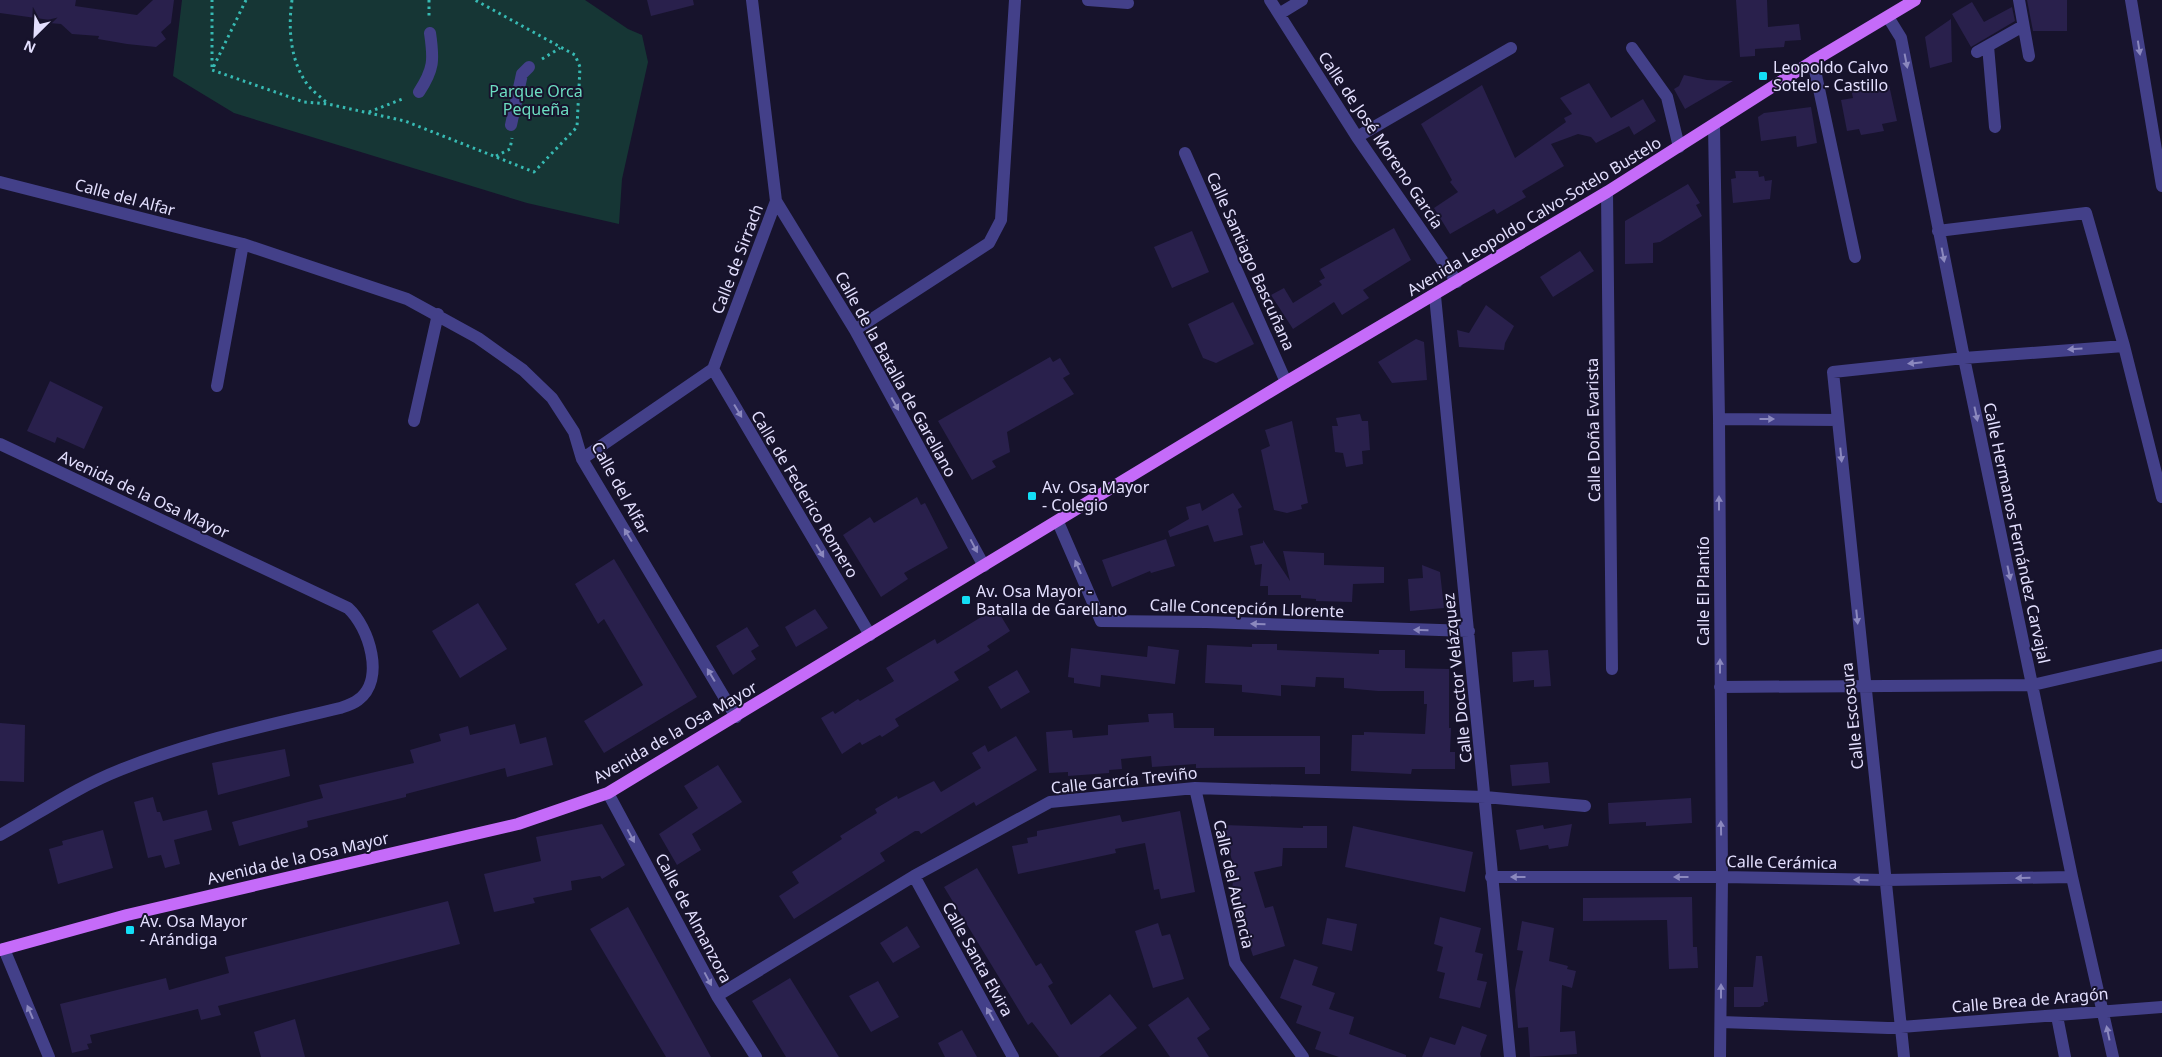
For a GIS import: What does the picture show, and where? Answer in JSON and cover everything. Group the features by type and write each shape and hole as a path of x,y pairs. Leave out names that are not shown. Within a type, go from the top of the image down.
{"main road":[{"name":"Avenida Leopoldo Calvo-Sotelo Bustelo","path":"1168,455 1286,382 1435,296 1607,192 1813,61 1915,0"},
{"name":"Avenida de la Osa Mayor","path":"2,949 127,915 518,824 608,793 1168,455"}],"street":[{"name":"Calle de Sirrach","path":"713,369 776,201 752,0"},
{"path":"855,330 989,242 1000,220 1015,0"},
{"path":"1088,0 1128,3"},
{"name":"Calle de José Moreno García","path":"1270,0 1357,137 1457,282"},
{"path":"1279,14 1302,0"},
{"path":"2019,0 2028,56"},
{"path":"2132,0 2162,186"},
{"name":"Calle Hermanos Fernández Carvajal","path":"1888,17 1901,38 1964,358 2072,877 2113,1057"},
{"path":"1995,127 1983,49 2023,26"},
{"path":"419,92 431,73 433,57 430,33"},
{"path":"1357,137 1511,48"},
{"path":"1632,48 1667,97 1679,147"},
{"path":"1813,61 1855,257"},
{"path":"511,125 522,74 529,67"},
{"name":"Calle El Plantío","path":"1714,124 1719,419 1722,877 1720,1057"},
{"name":"Calle Santiago Bascuñana","path":"1185,152 1286,382"},
{"name":"Calle del Alfar","path":"0,182 243,244 406,299 438,314 478,338 523,370 552,398 574,432 582,459 736,717"},
{"name":"Calle Doña Evarista","path":"1607,192 1612,669"},
{"name":"Calle de la Batalla de Garellano","path":"776,201 855,330 984,566"},
{"path":"1938,231 2086,213 2124,346 2162,497"},
{"path":"216,386 243,244"},
{"name":"Calle Doctor Velázquez","path":"1435,296 1510,1057"},
{"path":"414,421 438,314"},
{"path":"1964,358 2124,346"},
{"name":"Calle Escosura","path":"1904,1057 1864,686 1833,372 1964,358"},
{"path":"582,459 713,369"},
{"name":"Calle de Federico Romero","path":"713,369 870,635"},
{"path":"1719,419 1838,420"},
{"name":"Avenida de la Osa Mayor","path":"0,444 348,608 356,615 363,630 373,666 372,679 366,693 358,701 340,708 174,751 120,770 64,796 0,835"},
{"name":"Calle Concepción Llorente","path":"1058,522 1102,621 1206,622 1469,631"},
{"path":"1720,686 2033,685 2162,655"},
{"name":"Calle García Treviño","path":"717,996 914,876 1050,802 1195,788 1485,797 1585,806"},
{"name":"Calle del Aulencia","path":"1195,788 1235,963 1303,1057"},
{"name":"Calle de Almanzora","path":"608,793 717,996 756,1057"},
{"name":"Calle Santa Elvira","path":"914,876 1013,1057"},
{"name":"Calle Cerámica","path":"1491,877 1722,877 1886,880 2072,877"},
{"path":"2,949 49,1057"},
{"name":"Calle Brea de Aragón","path":"1721,1022 1902,1027 2057,1016 2103,1010 2162,1007"},
{"path":"2057,1016 2065,1057"}],"path":[{"path":"212,0 212,70"},
{"path":"212,70 246,0"},
{"path":"292,0 290,19 294,57 307,85 328,104"},
{"path":"212,70 304,102 328,104 405,121 534,172 577,127 580,67 575,55 475,0"},
{"path":"529,67 561,48"},
{"path":"368,112 419,92"},
{"path":"496,157 510,149 512,140 511,125"}],"green space":[{"name":"Parque Orca Pequeña","path":"182,0 585,0 628,29 642,35 648,62 622,179 619,224 527,203 234,113 173,76"}],"building":[{"path":"0,0 76,0 75,6 137,15 153,0 174,0 171,23 161,32 166,39 156,47 98,39 99,36 72,34 61,24 49,23 50,20 0,13"},
{"path":"647,0 693,0 694,5 651,16"},
{"path":"1736,0 1767,0 1768,27 1799,24 1801,40 1785,41 1784,47 1755,49 1755,56 1740,57"},
{"path":"2027,0 2067,0 2067,31 2033,31"},
{"path":"1972,2 1984,22 2012,7 2015,21 1971,47 1952,14"},
{"path":"1951,19 1952,62 1930,68 1925,37"},
{"path":"1684,75 1707,80 1733,81 1685,109 1674,89 1679,86"},
{"path":"1589,83 1611,118 1643,99 1656,121 1634,135 1629,126 1596,143 1591,137 1578,134 1551,144 1564,166 1522,191 1526,197 1497,214 1494,209 1450,234 1434,208 1458,192 1450,182 1452,180 1421,124 1482,85 1515,158 1566,122 1564,118 1572,114 1560,98"},
{"path":"1879,83 1879,86 1889,85 1897,121 1882,124 1884,131 1861,135 1859,129 1847,131 1841,100 1853,98 1851,89"},
{"path":"1811,107 1817,143 1797,147 1796,136 1761,141 1758,117 1764,113"},
{"path":"1735,171 1758,171 1759,177 1764,176 1765,181 1772,180 1770,199 1733,203 1731,179 1736,178"},
{"path":"1688,184 1700,203 1696,205 1702,216 1660,242 1653,243 1653,263 1625,264 1625,221"},
{"path":"1394,228 1411,260 1363,290 1369,298 1342,315 1334,302 1293,329 1271,295 1284,288 1293,303 1322,285 1319,281 1325,278 1320,269"},
{"path":"1192,231 1209,272 1172,288 1154,247"},
{"path":"1580,251 1594,271 1553,297 1540,277"},
{"path":"1233,302 1254,344 1216,363 1203,358 1188,324"},
{"path":"1486,305 1514,326 1505,343 1504,350 1459,347 1457,330 1469,333"},
{"path":"1416,339 1424,342 1427,380 1392,383 1378,362"},
{"path":"1050,357 1053,362 1060,358 1070,374 1063,378 1074,394 1007,432 1010,452 992,461 996,467 972,480 938,421"},
{"path":"50,381 103,407 84,449 57,437 55,443 27,431"},
{"path":"1360,414 1362,421 1368,421 1370,450 1362,451 1363,464 1346,467 1343,453 1335,452 1332,426 1338,426 1336,418"},
{"path":"1292,421 1308,503 1301,505 1302,509 1287,513 1274,510 1261,450 1270,446 1265,430"},
{"path":"1233,493 1242,507 1238,509 1243,535 1214,542 1208,525 1170,537 1168,531 1189,519 1186,507 1200,503 1202,511"},
{"path":"917,497 921,505 925,503 948,548 904,573 908,579 881,597 843,535 870,517 874,523"},
{"path":"1166,539 1175,566 1151,573 1150,571 1112,587 1102,560"},
{"path":"1263,540 1290,581 1283,551 1324,553 1324,565 1384,567 1384,583 1353,584 1352,602 1316,601 1316,599 1301,598 1301,595 1268,595 1268,586 1260,586 1262,564 1255,565 1250,546 1263,543"},
{"path":"614,559 697,697 604,753 584,721 643,685 604,619 598,624 575,584"},
{"path":"1422,565 1440,572 1444,608 1410,611 1408,579 1423,578"},
{"path":"478,603 507,649 460,678 432,631"},
{"path":"996,608 1010,631 987,646 990,650 954,672 959,680 895,719 899,726 882,737 880,735 862,745 860,742 842,754 821,718 833,711 835,714 858,699 860,701 894,681 886,668 935,639 937,644"},
{"path":"815,609 828,628 796,647 785,627"},
{"path":"747,627 759,646 751,651 756,659 733,675 716,646"},
{"path":"1252,644 1277,644 1277,650 1379,654 1379,650 1405,650 1405,668 1449,669 1450,752 1455,752 1455,769 1412,769 1411,774 1351,771 1352,735 1364,735 1364,732 1425,734 1427,704 1424,704 1424,691 1378,691 1344,688 1344,678 1316,677 1315,687 1281,685 1281,696 1242,692 1242,685 1205,683 1207,645 1252,647"},
{"path":"1148,646 1179,650 1175,684 1101,675 1100,687 1074,683 1074,678 1068,677 1071,648 1147,657"},
{"path":"1548,650 1551,686 1534,687 1534,680 1513,682 1512,652"},
{"path":"1017,670 1030,692 1001,709 988,687"},
{"path":"1173,713 1174,728 1214,728 1214,736 1320,736 1320,774 1305,774 1305,767 1196,768 1196,764 1152,767 1151,756 1121,759 1122,769 1109,770 1109,773 1068,776 1068,772 1049,773 1046,732 1072,730 1073,738 1108,735 1108,725 1149,722 1148,714"},
{"path":"0,723 25,725 24,782 0,781"},
{"path":"515,724 520,744 546,737 553,765 507,777 505,768 406,794 406,797 307,821 308,827 239,846 232,822 323,798 319,785 414,763 410,750 441,741 439,734 468,726 470,735"},
{"path":"1016,736 1037,770 976,806 974,802 921,834 919,831 915,831 880,853 885,861 794,919 779,896 799,883 792,872 842,839 840,836 877,813 875,809 897,796 898,799 934,781 941,792 981,768 972,753 985,745 988,752"},
{"path":"285,749 290,776 218,795 212,763"},
{"path":"1548,762 1550,783 1512,786 1510,765"},
{"path":"718,765 742,802 692,834 701,850 677,865 659,834 698,808 684,786"},
{"path":"153,797 157,812 160,812 163,821 207,810 212,830 174,840 180,864 165,868 161,855 148,858 134,802"},
{"path":"1691,798 1692,823 1646,826 1646,822 1609,824 1608,803"},
{"path":"1180,811 1195,892 1161,899 1159,889 1154,890 1145,843 1115,849 1116,853 1018,874 1012,846 1028,843 1027,838 1037,836 1037,831 1120,815 1122,822"},
{"path":"602,824 625,865 602,879 600,876 571,881 572,890 533,898 535,903 494,912 484,874 541,861 536,837"},
{"path":"1572,824 1568,846 1549,849 1548,845 1520,850 1516,830 1543,825 1544,829"},
{"path":"1224,825 1303,828 1303,826 1327,826 1327,848 1283,848 1282,866 1254,872 1265,908 1273,906 1285,946 1253,956 1232,891 1234,870"},
{"path":"1353,826 1473,852 1465,892 1345,867"},
{"path":"103,830 113,868 58,884 49,849 63,845 62,841"},
{"path":"977,868 1036,966 1041,963 1053,983 1048,986 1071,1025 1110,994 1137,1028 1099,1057 1059,1057 1032,1022 1028,1025 944,887"},
{"path":"1692,897 1693,947 1697,947 1698,968 1669,969 1667,920 1583,921 1583,898"},
{"path":"448,901 460,944 218,1006 221,1015 201,1020 198,1009 90,1035 92,1043 87,1044 89,1049 72,1053 60,1004 166,978 169,990 229,973 225,957"},
{"path":"628,907 711,1057 666,1057 590,929"},
{"path":"1440,917 1481,928 1475,952 1483,954 1477,980 1487,982 1480,1008 1439,998 1445,973 1437,971 1443,947 1434,944"},
{"path":"1327,918 1357,924 1352,951 1322,944"},
{"path":"1522,921 1554,928 1549,961 1568,966 1567,969 1576,971 1572,988 1562,985 1560,1032 1575,1031 1577,1054 1530,1057 1528,1027 1518,1028 1515,990 1523,951 1517,950"},
{"path":"1158,923 1162,936 1170,934 1184,979 1153,988 1135,931"},
{"path":"907,926 920,947 893,963 880,943"},
{"path":"1756,956 1762,956 1768,1002 1764,1002 1764,1005 1760,1007 1734,1007 1734,987 1753,987"},
{"path":"1294,959 1318,967 1312,985 1335,993 1329,1009 1354,1017 1349,1034 1406,1055 1406,1057 1339,1057 1315,1049 1321,1032 1296,1023 1302,1006 1280,998"},
{"path":"790,978 839,1057 786,1057 752,1001"},
{"path":"878,981 899,1017 871,1032 849,996"},
{"path":"1188,997 1210,1029 1197,1038 1209,1057 1170,1057 1148,1025"},
{"path":"295,1019 305,1057 261,1057 254,1032"},
{"path":"1462,1026 1487,1035 1480,1054 1481,1057 1422,1057 1430,1037 1455,1045"},
{"path":"962,1030 977,1057 945,1057 938,1043"}],"place":[{"name":"Leopoldo Calvo Sotelo - Castillo","path":"1763,76"},
{"name":"Av. Osa Mayor - Colegio","path":"1032,496"},
{"name":"Av. Osa Mayor - Batalla de Garellano","path":"966,600"},
{"name":"Av. Osa Mayor - Arándiga","path":"130,930"}]}
